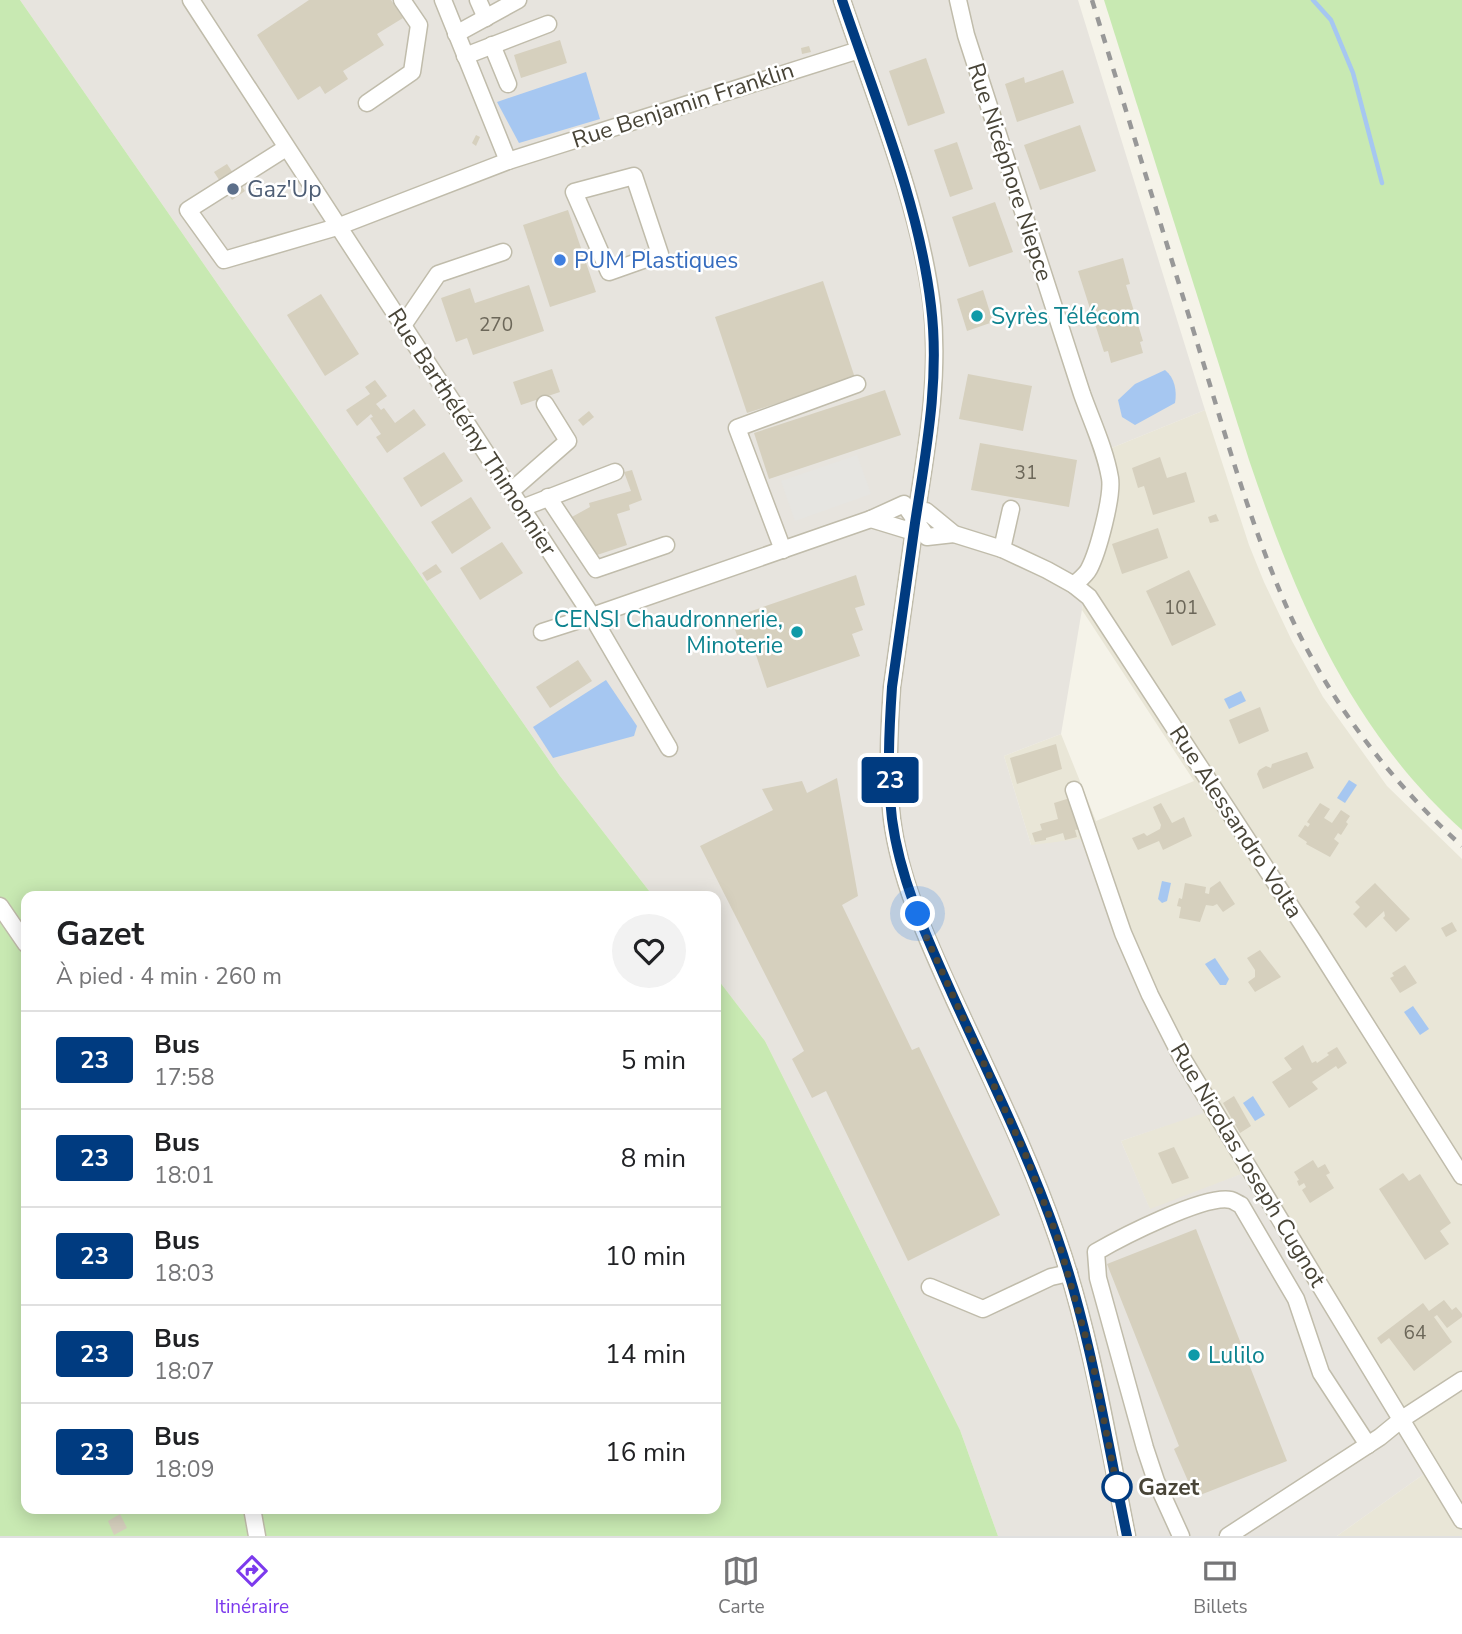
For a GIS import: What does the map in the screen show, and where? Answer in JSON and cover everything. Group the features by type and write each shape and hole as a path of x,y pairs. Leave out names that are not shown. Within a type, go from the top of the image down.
{"street":[{"name":"Rue Barthélémy Thimonnier","path":"191,0 592,616 669,748"},
{"path":"367,103 412,72 419,25 402,0"},
{"path":"443,0 508,161"},
{"path":"478,0 486,18"},
{"path":"456,34 518,0"},
{"path":"842,0 909,202 923,253 932,308 935,363 928,440 892,687 888,764 892,820 905,877 924,932 1026,1156 1069,1273 1092,1359 1127,1536"},
{"name":"Rue Nicéphore Niepce","path":"958,0 966,35 1078,383 1101,445 1110,481 1095,555 1088,571 1074,584"},
{"path":"465,56 548,24"},
{"path":"492,45 508,84"},
{"name":"Rue Benjamin Franklin","path":"286,148 188,210 224,260 337,227 508,161 859,50"},
{"path":"634,176 660,254 609,272 574,192 634,176"},
{"path":"404,324 438,274 503,252"},
{"path":"783,550 737,428 857,384"},
{"path":"511,491 568,441 545,404"},
{"path":"522,508 615,472"},
{"path":"548,497 596,569 666,545"},
{"path":"1003,549 1011,509"},
{"name":"Rue Alessandro Volta","path":"915,523 926,511 954,534 1003,549 1074,584 1089,597 1462,1176"},
{"path":"542,632 871,519 906,530 915,523"},
{"name":"Rue Nicolas Joseph Cugnot","path":"1074,790 1123,933 1150,995 1203,1094 1462,1520"},
{"path":"0,906 21,937"},
{"path":"1181,1536 1156,1481 1145,1448 1098,1278 1096,1252 1121,1237 1208,1202 1230,1200 1241,1205 1296,1299 1321,1373 1368,1445"},
{"path":"930,1287 983,1309 1051,1277 1069,1273"},
{"path":"1228,1536 1462,1380"},
{"path":"253,1514 257,1536"}],"shaded area":[{"path":"20,0 1078,0 1205,410 1109,449 1061,734 1004,756 1031,845 1080,839 1204,1113 1121,1141 1150,1209 1241,1174 1424,1474 1337,1536 998,1536 960,1430 765,1041 721,984 721,891 649,891 560,776"},
{"path":"1205,410 1249,545 1264,582 1323,697 1387,786 1462,859 1462,1536 1337,1536 1424,1474 1242,1174 1150,1210 1121,1141 1204,1112 1031,845 1004,756 1061,734 1096,821 1194,781 1082,610 1109,449"},
{"path":"857,455 871,494 795,521 781,481"}],"green space":[{"path":"0,0 20,0 560,776 649,891 21,891 21,1514 721,1514 721,984 765,1041 960,1430 998,1536 0,1536"},
{"path":"1104,0 1462,0 1462,830 1423,791 1388,749 1358,705 1331,659 1286,562 1249,460"}],"water":[{"path":"586,72 600,119 519,143 497,102"},
{"path":"1165,370 1175,385 1175,403 1135,425 1122,417 1118,400 1135,384"},
{"path":"606,680 637,726 634,736 553,758 533,727"},
{"path":"1241,691 1246,701 1229,709 1224,699"},
{"path":"1349,780 1357,785 1345,803 1337,798"},
{"path":"1162,881 1171,883 1167,901 1162,903 1158,899"},
{"path":"1215,958 1229,979 1226,985 1220,985 1205,964"},
{"path":"1413,1006 1429,1029 1420,1035 1404,1012"},
{"path":"1253,1096 1265,1115 1255,1121 1243,1103"}],"building":[{"path":"309,0 391,0 403,18 377,34 384,45 343,71 348,79 325,94 320,86 298,100 257,35"},
{"path":"560,40 567,63 521,78 514,55"},
{"path":"809,46 811,52 802,54 801,48"},
{"path":"926,58 945,113 908,126 889,71"},
{"path":"1063,70 1074,103 1017,122 1005,84 1024,77 1025,83"},
{"path":"1080,125 1096,171 1040,190 1024,145"},
{"path":"476,135 480,137 476,146 472,143"},
{"path":"957,142 973,189 950,197 934,150"},
{"path":"227,164 245,191 232,200 214,172"},
{"path":"995,202 1013,252 969,267 952,217"},
{"name":"PUM Plastiques","path":"568,210 596,292 550,307 523,225"},
{"path":"1123,258 1130,284 1126,285 1143,341 1140,342 1143,353 1111,363 1108,351 1104,352 1078,271"},
{"path":"823,281 855,378 747,413 715,317"},
{"path":"529,285 544,331 473,355 467,338 456,342 441,298 470,288 475,303"},
{"name":"Syrès Télécom","path":"983,290 993,322 967,331 957,299"},
{"path":"321,294 359,354 325,376 287,315"},
{"path":"552,369 560,392 521,405 513,382"},
{"path":"968,374 1032,386 1023,431 959,419"},
{"path":"375,380 387,396 376,404 381,410 384,408 395,423 414,409 426,425 387,453 376,437 381,434 370,418 373,417 371,414 357,426 346,410 370,394 365,387"},
{"path":"885,390 901,435 769,479 754,433"},
{"path":"589,411 594,417 583,426 578,420"},
{"path":"980,443 1077,460 1069,507 971,490"},
{"path":"444,452 463,481 421,507 403,478"},
{"path":"1160,457 1167,478 1186,472 1195,502 1153,515 1144,486 1138,488 1132,468"},
{"path":"632,470 642,500 629,505 630,510 617,514 627,545 594,556 570,518 590,507 589,503 631,491 624,472"},
{"path":"471,497 491,528 452,554 431,522"},
{"path":"1216,514 1219,521 1210,523 1208,517"},
{"path":"1158,528 1168,558 1122,574 1112,544"},
{"path":"502,542 523,573 480,600 460,568"},
{"path":"436,564 442,572 427,581 422,573"},
{"path":"1189,570 1216,625 1172,646 1146,591"},
{"name":"CENSI Chaudronnerie, Minoterie","path":"856,575 865,605 855,608 863,630 852,634 860,656 767,688 752,643 741,647 731,618"},
{"path":"578,660 592,681 550,708 536,687"},
{"path":"1260,707 1269,731 1239,744 1229,720"},
{"path":"1056,744 1062,769 1017,784 1010,758"},
{"path":"1307,752 1314,768 1263,789 1257,774 1259,770 1266,766 1271,768 1272,764"},
{"path":"837,778 858,896 842,905 912,1050 919,1047 1000,1215 908,1261 826,1091 812,1098 792,1059 804,1051 700,846 773,810 762,789 802,781 807,793"},
{"path":"1070,798 1080,829 1075,830 1077,837 1065,840 1063,833 1035,842 1032,833 1042,830 1040,824 1058,819 1054,803"},
{"path":"1161,803 1172,823 1184,817 1192,836 1163,850 1159,841 1138,850 1132,838 1144,833 1147,836 1160,829 1161,825 1153,807"},
{"path":"1320,803 1330,809 1324,818 1332,823 1341,810 1350,816 1341,835 1338,833 1334,839 1339,843 1330,857 1306,844 1307,842 1298,836 1305,825 1308,827 1310,824 1307,822"},
{"path":"1220,881 1235,904 1223,912 1217,904 1206,905 1200,922 1179,918 1181,907 1177,906 1179,898 1182,899 1185,883 1206,887 1205,893 1209,894 1210,888"},
{"path":"1375,883 1410,919 1396,932 1383,918 1384,911 1366,928 1353,914 1360,907 1355,902"},
{"path":"1452,922 1457,931 1446,937 1441,928"},
{"path":"1260,950 1281,977 1255,992 1248,982 1255,977 1255,970 1247,958"},
{"path":"1405,965 1417,983 1400,993 1390,978 1394,976 1392,973"},
{"path":"1303,1045 1312,1063 1317,1063 1337,1047 1347,1063 1338,1069 1336,1066 1312,1082 1318,1089 1289,1108 1272,1082 1292,1069 1284,1058"},
{"path":"1234,1096 1251,1126 1240,1133 1223,1103"},
{"path":"1174,1147 1189,1178 1172,1184 1158,1153"},
{"path":"1313,1160 1318,1168 1325,1164 1330,1173 1326,1175 1334,1188 1310,1203 1302,1190 1306,1187 1304,1183 1299,1186 1294,1172"},
{"path":"1403,1173 1409,1181 1420,1174 1451,1223 1440,1231 1449,1244 1425,1260 1379,1189"},
{"name":"Lulilo","path":"1196,1229 1287,1461 1195,1497 1174,1449 1179,1446 1107,1264"},
{"path":"1444,1300 1452,1310 1456,1307 1462,1314 1462,1317 1447,1328 1437,1315 1434,1317 1452,1342 1414,1371 1389,1338 1381,1344 1377,1338 1423,1303 1429,1311"},
{"path":"120,1514 127,1528 114,1535 108,1521"}],"waterway":[{"path":"1313,0 1331,20 1353,73 1382,183"}],"railway":[{"path":"1092,0 1240,480 1277,585 1308,651 1345,712 1388,769 1436,822 1462,846"}],"bus line":[{"name":"23","path":"842,0 906,190 923,253 932,308 935,363 928,440 892,687 888,764 892,820 905,877 924,932 1026,1156 1057,1236 1092,1359 1127,1536"}],"place":[{"name":"Gaz'Up","path":"233,189"},
{"name":"PUM Plastiques","path":"560,260"},
{"name":"Syrès Télécom","path":"977,316"},
{"name":"CENSI Chaudronnerie, Minoterie","path":"797,632"},
{"name":"Lulilo","path":"1194,1355"},
{"name":"Gazet","path":"1117,1487"}],"route":[{"path":"918,914 1026,1156 1057,1236 1092,1359 1117,1487"}]}
